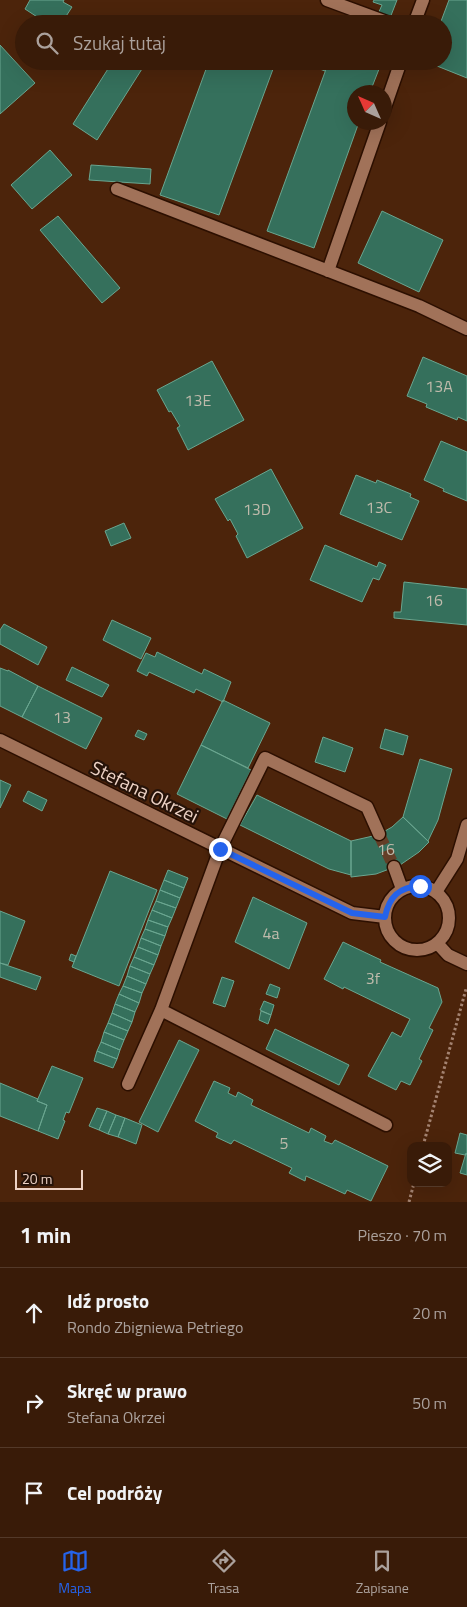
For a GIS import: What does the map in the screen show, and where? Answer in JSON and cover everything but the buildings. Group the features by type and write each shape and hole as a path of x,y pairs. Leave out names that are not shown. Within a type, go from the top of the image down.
{"street":[{"path":"327,0 368,15"},
{"path":"417,15 423,0"},
{"path":"392,87 398,70"},
{"path":"328,271 377,130"},
{"path":"116,189 419,306 467,329"},
{"name":"Stefana Okrzei","path":"0,740 352,913 385,917"},
{"path":"128,1084 161,1010 220,849 265,758 367,807 379,834"},
{"path":"436,892 457,859 467,825"},
{"path":"394,867 402,889"},
{"path":"420,886 436,892 445,901 449,912 449,924 445,935 437,944 424,950 409,950 396,943 387,931 385,917 387,906 393,896 402,889 420,886"},
{"path":"437,944 448,956 467,964"},
{"path":"161,1010 386,1125"}],"path":[{"path":"424,1142 466,989"},
{"path":"409,1202 413,1187"}],"tunnel":[{"path":"379,834 394,867"}],"route":[{"path":"220,849 352,913 385,917 387,906 393,896 402,889 420,886"}]}
